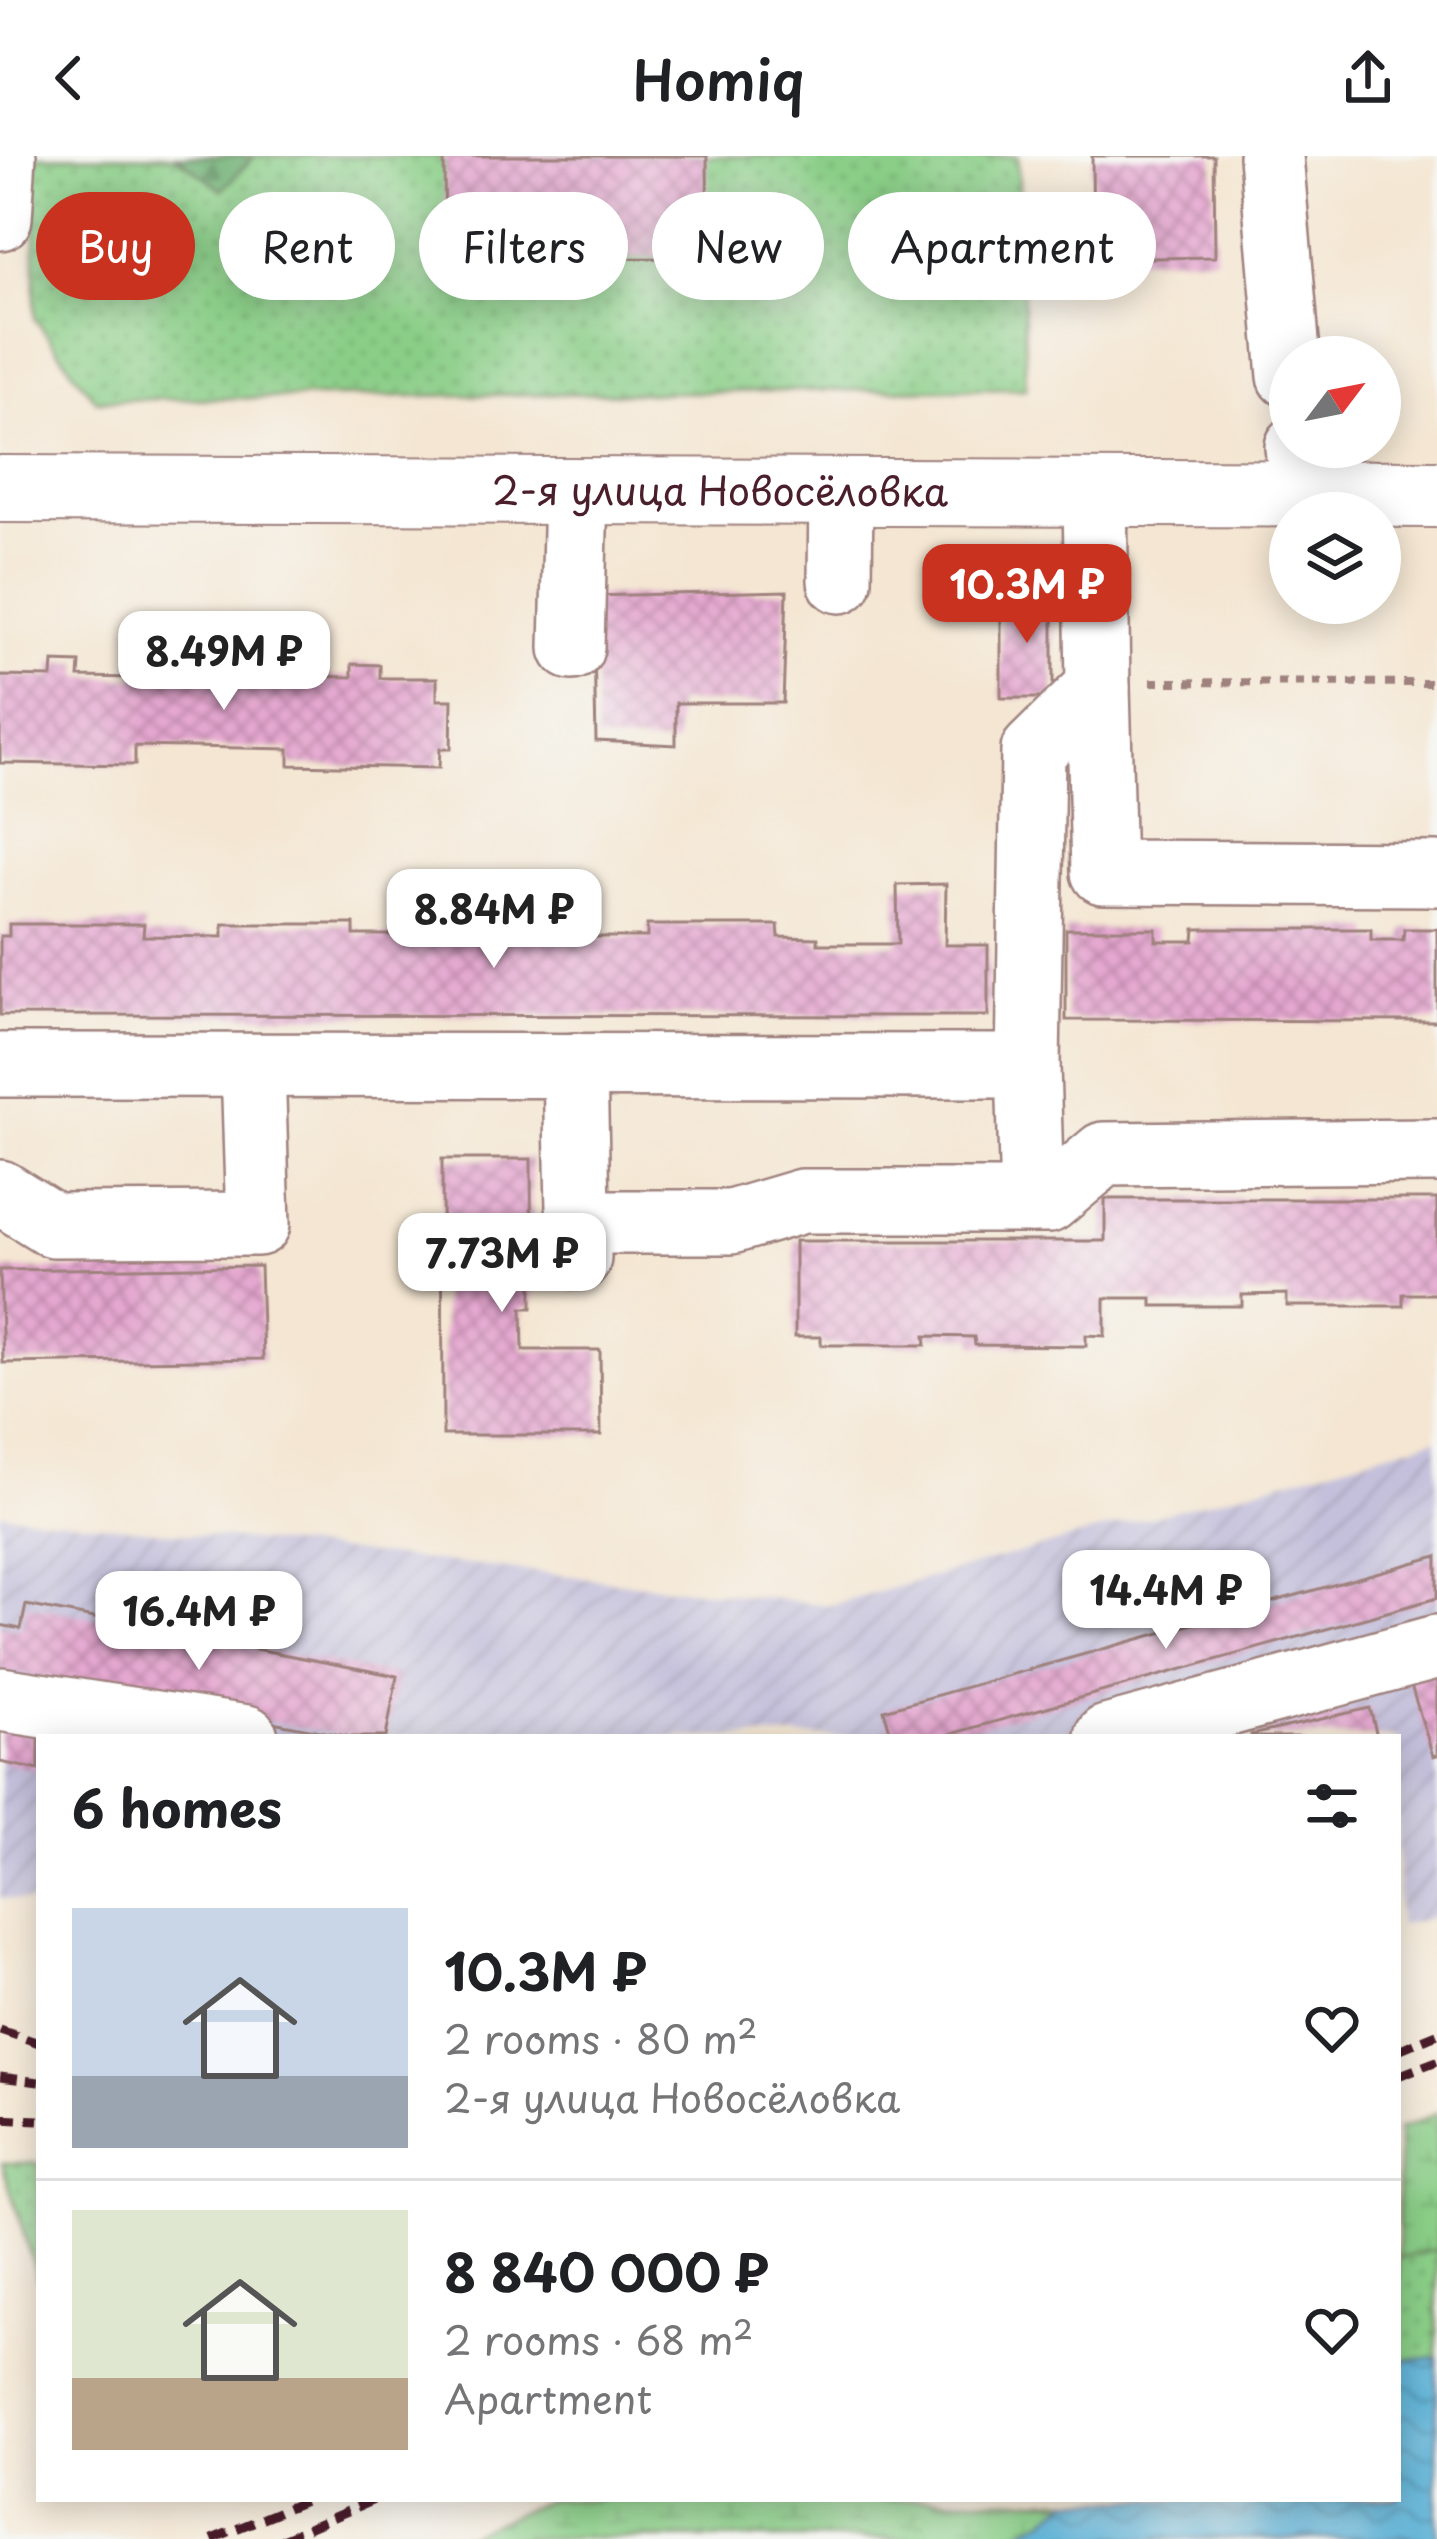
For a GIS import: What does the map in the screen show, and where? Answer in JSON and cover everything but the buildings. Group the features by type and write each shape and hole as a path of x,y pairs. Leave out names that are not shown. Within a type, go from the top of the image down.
{"main road":[{"name":"2-я улица Новосёловка","path":"0,489 1095,494 1300,470 1437,494"}],"street":[{"path":"0,218 4,156"},
{"path":"1270,156 1286,336"},
{"path":"572,648 576,491"},
{"path":"840,581 841,493"},
{"path":"1095,494 1103,872 1437,874"},
{"path":"1032,1201 1028,1066 1033,751 1098,687"},
{"path":"0,1065 1028,1066"},
{"path":"574,1065 579,1240 731,1222 802,1202 1048,1201 1104,1154 1437,1151"},
{"path":"0,1192 52,1225 258,1224 254,1066"},
{"path":"1118,1734 1437,1647"},
{"path":"0,1699 227,1734"}],"path":[{"path":"1098,687 1112,682 1437,683"}],"shaded area":[{"path":"1437,1438 1437,1916 1401,1925 1401,1734 36,1734 36,1903 0,1898 0,1513 831,1605"}],"green space":[{"path":"35,156 176,156 222,189 254,156 1018,156 1019,192 848,192 848,300 1023,300 1026,388 95,400 35,319"},
{"path":"176,156 254,156 222,190"},
{"path":"1437,2113 1437,2250 1401,2257 1401,2129"},
{"path":"2,2163 36,2163 36,2273"},
{"path":"1437,2250 1437,2358 1401,2360 1401,2257"},
{"path":"542,2502 1066,2502 1049,2517 1004,2539 459,2538"}],"water":[{"path":"1437,2358 1437,2539 1004,2539 1066,2502 1401,2502 1401,2360"}],"railway":[{"path":"0,2030 36,2042"},
{"path":"1401,2049 1437,2034"},
{"path":"1401,2075 1437,2061"},
{"path":"0,2077 36,2082"},
{"path":"0,2118 36,2120"},
{"path":"212,2539 302,2502"},
{"path":"282,2539 369,2502"}]}
